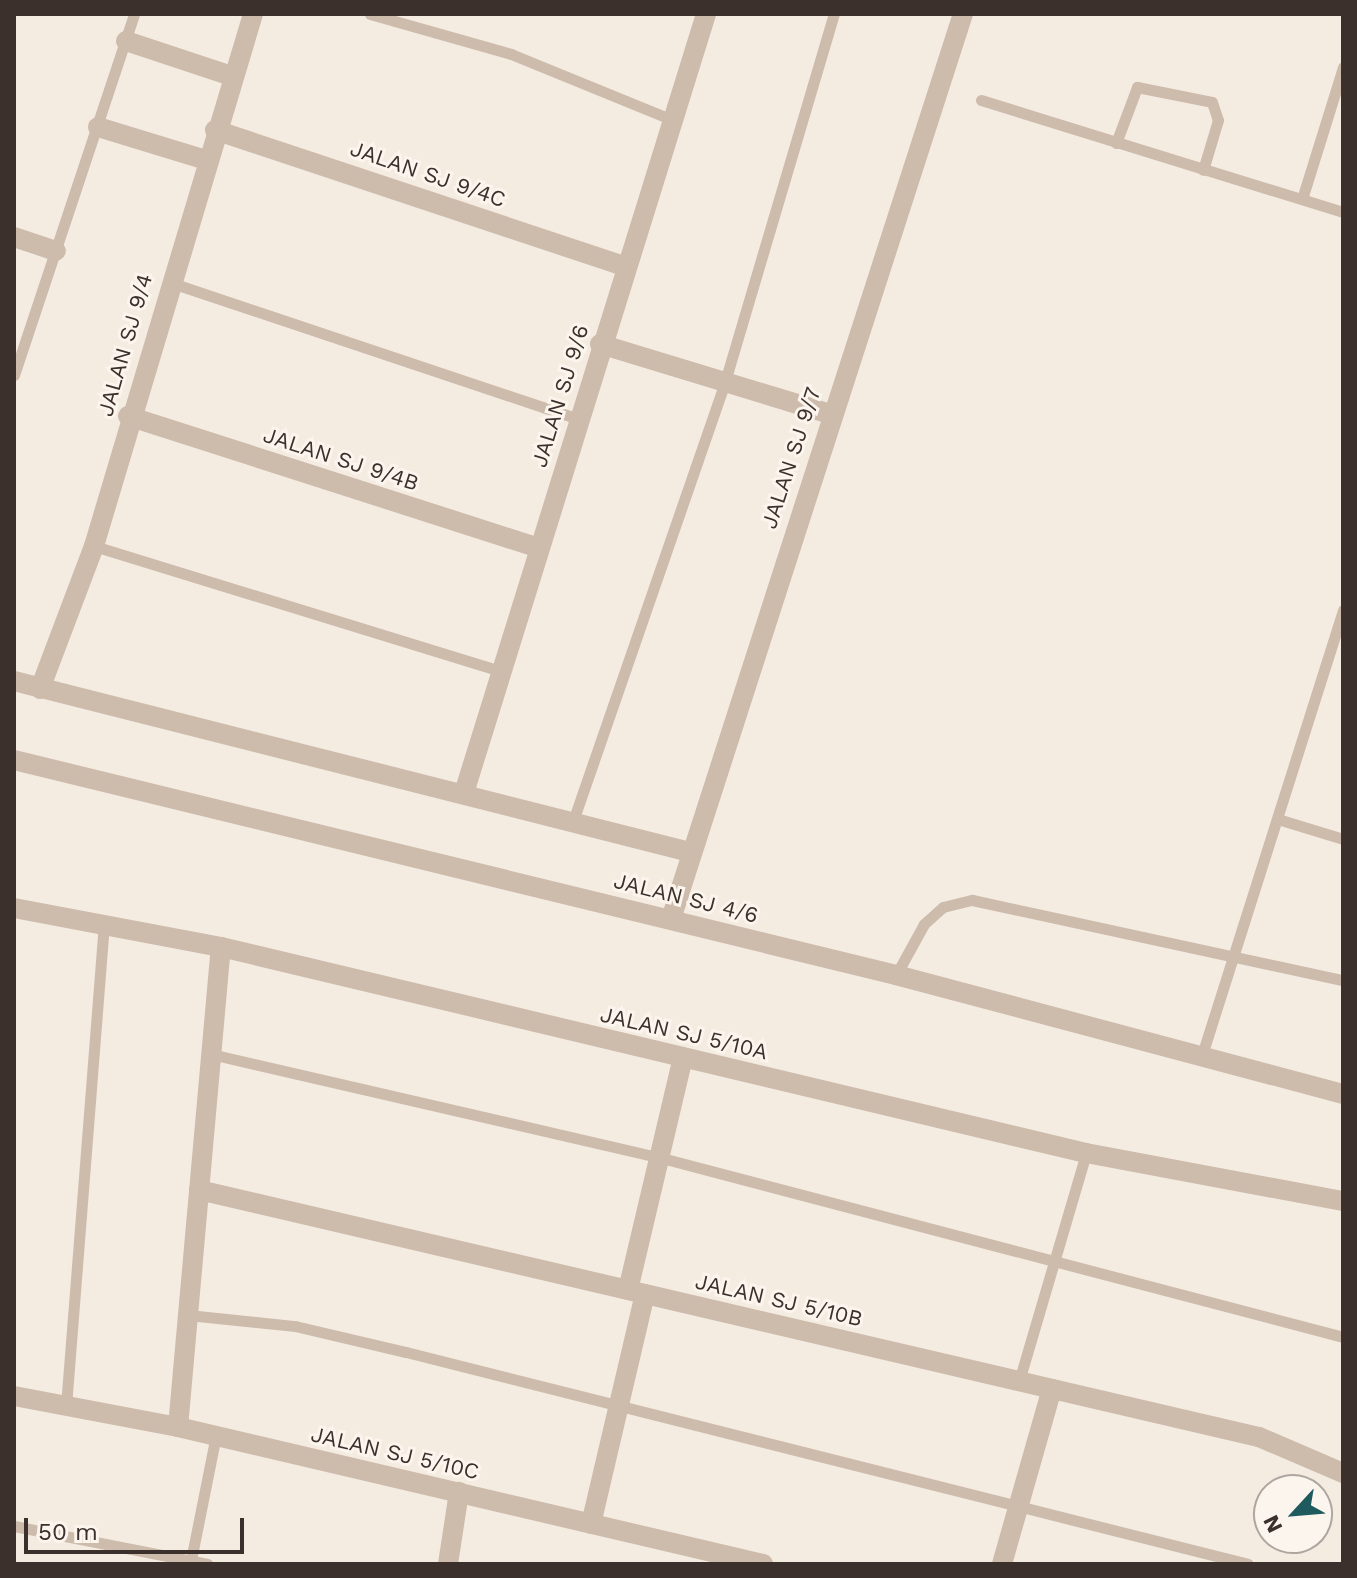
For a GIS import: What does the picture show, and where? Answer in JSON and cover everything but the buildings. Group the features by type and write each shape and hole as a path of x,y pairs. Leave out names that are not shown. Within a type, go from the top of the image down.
{"street":[{"name":"JALAN SJ 9/4","path":"40,689 94,546 168,282 253,14"},
{"name":"JALAN SJ 9/6","path":"464,793 668,118 706,14"},
{"name":"JALAN SJ 9/7","path":"671,919 831,414 963,14"},
{"path":"126,41 232,76"},
{"path":"98,127 206,160"},
{"name":"JALAN SJ 9/4C","path":"215,130 624,266"},
{"path":"14,237 56,251"},
{"path":"600,344 726,378 831,414"},
{"name":"JALAN SJ 9/4B","path":"128,416 538,548"},
{"path":"14,681 690,852"},
{"name":"JALAN SJ 4/6","path":"14,760 896,975 1343,1094"},
{"name":"JALAN SJ 5/10A","path":"14,908 221,947 1086,1153 1343,1201"},
{"path":"178,1427 221,947"},
{"path":"591,1524 619,1404 658,1157 683,1057"},
{"name":"JALAN SJ 5/10B","path":"199,1190 1259,1437 1343,1473"},
{"path":"1002,1564 1052,1389"},
{"name":"JALAN SJ 5/10C","path":"14,1396 216,1435 763,1564"},
{"path":"448,1564 459,1492"}],"lane":[{"path":"14,375 134,14"},
{"path":"370,14 511,54 668,118"},
{"path":"573,821 726,378 834,14"},
{"path":"1302,199 1343,67"},
{"path":"1116,143 1137,87 1212,102 1218,120 1203,170"},
{"path":"981,100 1343,212"},
{"path":"168,282 578,419"},
{"path":"94,546 501,671"},
{"path":"1201,1058 1281,820 1343,610"},
{"path":"1281,820 1343,839"},
{"path":"896,975 924,924 943,907 972,900 1235,954 1343,980"},
{"path":"66,1406 104,925"},
{"path":"211,1054 658,1157 1343,1337"},
{"path":"1019,1381 1050,1261 1086,1153"},
{"path":"188,1315 295,1326 619,1404 1248,1564"},
{"path":"191,1560 216,1435"},
{"path":"14,1526 207,1564"}]}
